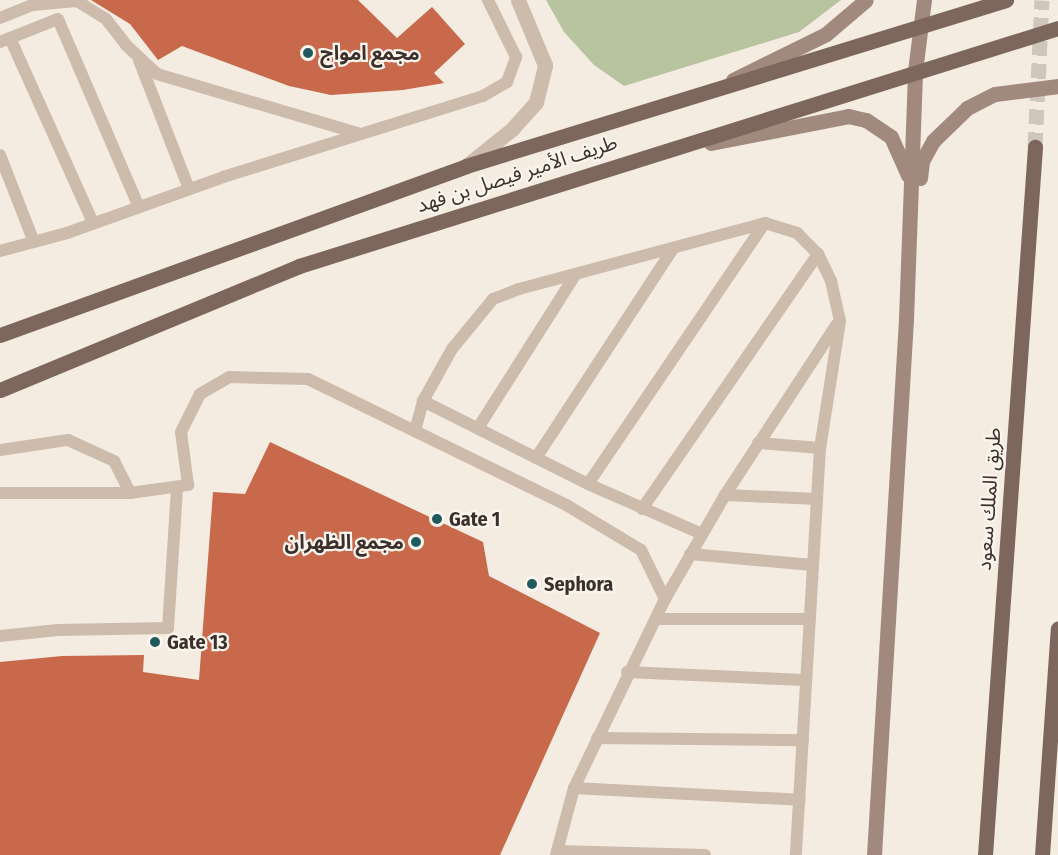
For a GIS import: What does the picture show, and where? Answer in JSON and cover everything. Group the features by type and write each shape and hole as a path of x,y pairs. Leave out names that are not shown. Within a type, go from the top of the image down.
{"main road":[{"path":"723,85 826,34 866,0"},
{"path":"874,855 910,234 915,71 924,0"},
{"name":"طريف الأمير فيصل بن فهد","path":"0,335 466,166 723,85 1006,0"},
{"name":"طريف الأمير فيصل بن فهد","path":"0,390 299,266 646,155 1058,28"},
{"path":"910,234 922,161 945,125 967,108 995,94 1058,86"},
{"path":"646,155 848,116 866,120 891,137 905,164 911,190"},
{"name":"طريق الملك سعود","path":"985,855 1035,147"},
{"path":"1041,855 1058,629"}],"street":[{"path":"466,166 512,129 536,102 545,65 518,0"}],"lane":[{"path":"0,251 93,224 189,189 483,96 507,82 516,57 488,0"},
{"path":"0,18 32,5 77,1 106,19 157,74 190,86 358,134"},
{"path":"93,224 5,40 58,19 139,207"},
{"path":"138,56 189,189"},
{"path":"0,155 34,242"},
{"path":"588,484 765,223"},
{"path":"415,430 423,400 452,349 493,299 765,223 797,233 818,254 831,281 840,321 820,448 796,855"},
{"path":"536,458 673,249"},
{"path":"642,509 818,254"},
{"path":"478,428 574,275"},
{"path":"705,855 557,853 574,788 627,672 657,619 664,598 758,443 840,321"},
{"path":"0,493 130,493 188,485 181,432 200,394 230,377 308,379 568,506 641,550 664,598"},
{"path":"423,400 588,484 702,534"},
{"path":"0,450 68,440 114,461 130,493"},
{"path":"758,443 820,448"},
{"path":"0,636 58,630 168,628 177,487"},
{"path":"725,495 817,499"},
{"path":"690,554 813,565"},
{"path":"657,619 810,619"},
{"path":"627,672 807,680"},
{"path":"597,738 803,741"},
{"path":"574,788 800,800"}],"green space":[{"path":"546,0 841,0 799,32 624,86 594,65 564,32"}],"building":[{"name":"مجمع امواج","path":"91,0 358,0 397,38 432,7 465,44 434,73 444,83 403,90 331,95 289,86 182,46 158,60 130,24"},
{"path":"270,442 483,542 489,576 600,633 500,855 0,855 0,662 62,656 144,655 143,672 199,680 213,492 245,494"}],"tunnel":[{"path":"1035,147 1042,0"}],"place":[{"name":"مجمع امواج","path":"308,53"},
{"name":"Gate 1","path":"437,519"},
{"name":"مجمع الظهران","path":"416,542"},
{"name":"Sephora","path":"532,584"},
{"name":"Gate 13","path":"155,642"}]}
